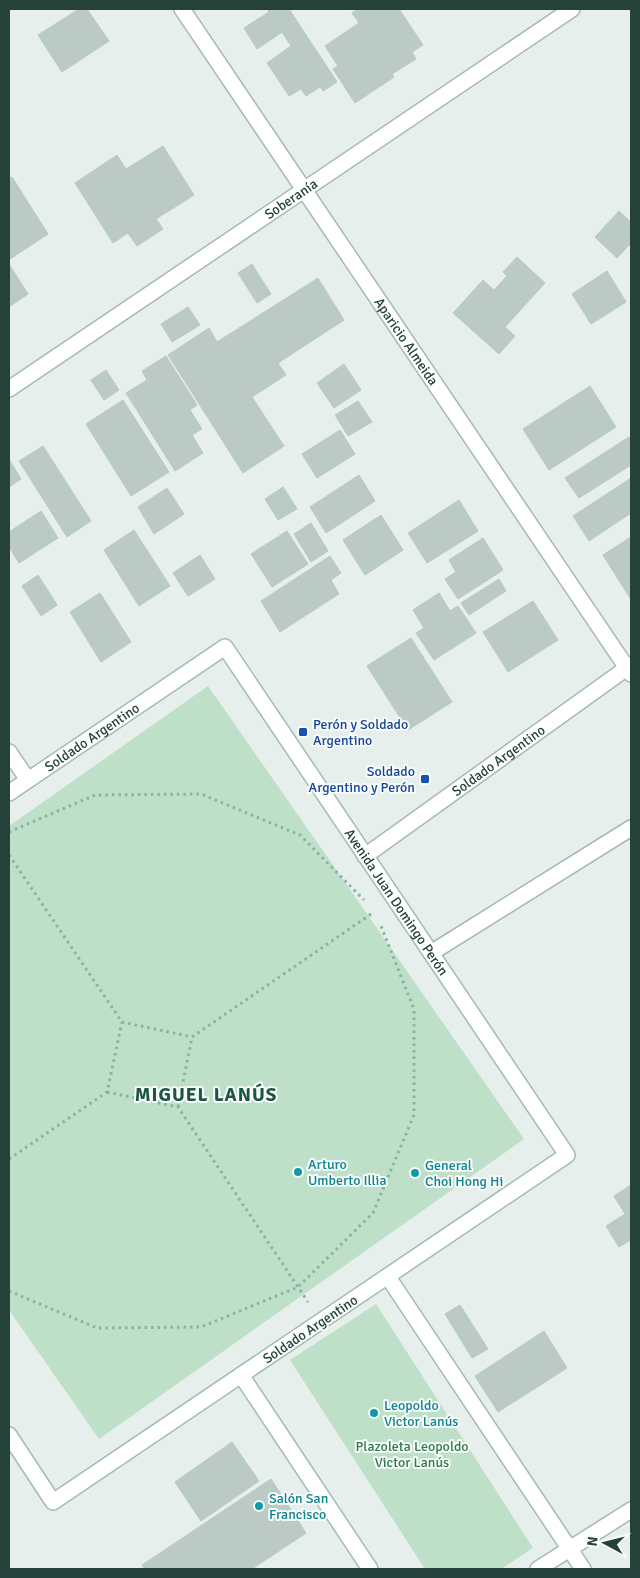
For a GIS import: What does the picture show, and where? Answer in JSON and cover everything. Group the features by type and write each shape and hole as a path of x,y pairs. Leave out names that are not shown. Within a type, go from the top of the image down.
{"main road":[{"name":"Aparicio Almeida","path":"182,9 630,669"},
{"name":"Soberanía","path":"9,389 572,9"},
{"name":"Soldado Argentino","path":"9,793 225,647"},
{"name":"Avenida Juan Domingo Perón","path":"225,647 567,1155"},
{"name":"Soldado Argentino","path":"365,856 630,669"},
{"path":"9,752 28,780"},
{"path":"431,953 631,828"},
{"name":"Soldado Argentino","path":"9,1435 53,1502 567,1155"},
{"path":"388,1277 583,1569"},
{"path":"241,1375 370,1569"},
{"path":"538,1569 631,1510"}],"path":[{"path":"9,832 95,795 201,794 300,836 375,912 414,1009 414,1115 373,1213 298,1287 201,1327 97,1328 9,1291"},
{"path":"9,855 122,1022 192,1037"},
{"path":"178,1107 192,1037 395,898"},
{"path":"9,1159 107,1092 122,1022"},
{"path":"107,1092 178,1107 321,1321"}],"green space":[{"path":"208,686 524,1139 99,1439 9,1310 9,826"},
{"name":"Plazoleta Leopoldo Victor Lanús","path":"376,1304 533,1548 501,1569 425,1569 290,1360"}],"building":[{"path":"79,9 87,9 109,41 62,72 38,35"},
{"path":"267,9 289,9 337,82 323,91 320,87 306,96 301,89 289,96 267,63 291,46 282,32 257,49 244,28 269,12"},
{"path":"358,9 399,9 423,45 412,52 416,59 392,74 394,77 355,103 333,69 338,66 325,46 359,23 352,13"},
{"path":"163,146 194,195 156,219 163,229 137,246 128,233 113,243 75,183 117,155 126,169"},
{"path":"12,177 48,234 10,259 9,179"},
{"path":"619,211 631,222 631,243 617,258 595,237"},
{"path":"517,257 545,283 505,327 515,336 499,354 453,313 483,280 494,290 507,276 503,272"},
{"path":"9,264 28,294 9,307"},
{"path":"252,264 271,294 257,303 238,273"},
{"path":"607,271 626,302 591,324 572,294"},
{"path":"318,278 344,320 278,363 286,375 252,397 284,446 243,473 168,355 209,328 217,342"},
{"path":"188,307 200,325 172,342 161,324"},
{"path":"166,356 197,405 190,410 202,429 192,435 203,453 175,471 126,393 147,380 142,371"},
{"path":"344,364 361,390 334,408 317,383"},
{"path":"106,370 119,390 104,400 91,380"},
{"path":"590,386 616,427 549,470 523,429"},
{"path":"123,400 169,472 131,496 86,424"},
{"path":"358,401 372,422 348,436 335,415"},
{"path":"340,430 355,454 317,478 302,454"},
{"path":"629,437 631,441 631,465 579,498 565,478"},
{"path":"43,446 91,521 67,537 19,461"},
{"path":"9,459 21,479 9,487"},
{"path":"359,475 375,501 326,533 310,507"},
{"path":"631,478 631,513 589,541 573,516"},
{"path":"283,487 297,509 278,520 265,499"},
{"path":"167,488 184,514 154,534 138,507"},
{"path":"459,500 478,531 427,563 408,533"},
{"path":"41,511 58,538 19,563 9,547 9,532"},
{"path":"381,515 403,550 365,575 343,540"},
{"path":"311,523 328,551 311,562 294,534"},
{"path":"134,530 170,586 139,606 104,550"},
{"path":"287,531 308,564 272,587 251,554"},
{"path":"631,537 631,597 630,598 603,555"},
{"path":"483,538 503,570 458,599 445,579 456,572 449,560"},
{"path":"200,555 215,579 188,596 173,573"},
{"path":"330,556 341,573 331,580 339,594 280,632 261,601"},
{"path":"38,575 57,605 41,616 22,586"},
{"path":"499,579 506,591 469,615 461,603"},
{"path":"100,593 131,642 101,662 70,612"},
{"path":"439,593 450,611 458,606 476,633 434,660 416,633 424,628 413,610"},
{"path":"533,601 558,640 508,672 483,632"},
{"path":"411,638 452,702 408,730 367,666"},
{"path":"631,1185 631,1240 619,1247 606,1226 625,1214 614,1196"},
{"path":"460,1305 488,1349 472,1358 445,1314"},
{"path":"544,1331 567,1368 498,1412 475,1376"},
{"path":"232,1442 259,1481 201,1521 175,1482"},
{"name":"Salón San Francisco","path":"271,1479 306,1533 252,1569 145,1569 142,1565"}],"place":[{"name":"Perón y Soldado Argentino","path":"303,732"},
{"name":"Soldado Argentino y Perón","path":"425,779"},
{"name":"Arturo Umberto Illia","path":"298,1172"},
{"name":"General Choi Hong Hi","path":"415,1173"},
{"name":"Leopoldo Victor Lanús","path":"374,1413"},
{"name":"Salón San Francisco","path":"259,1506"}],"district":[{"name":"MIGUEL LANÚS","path":"206,1094"}]}
